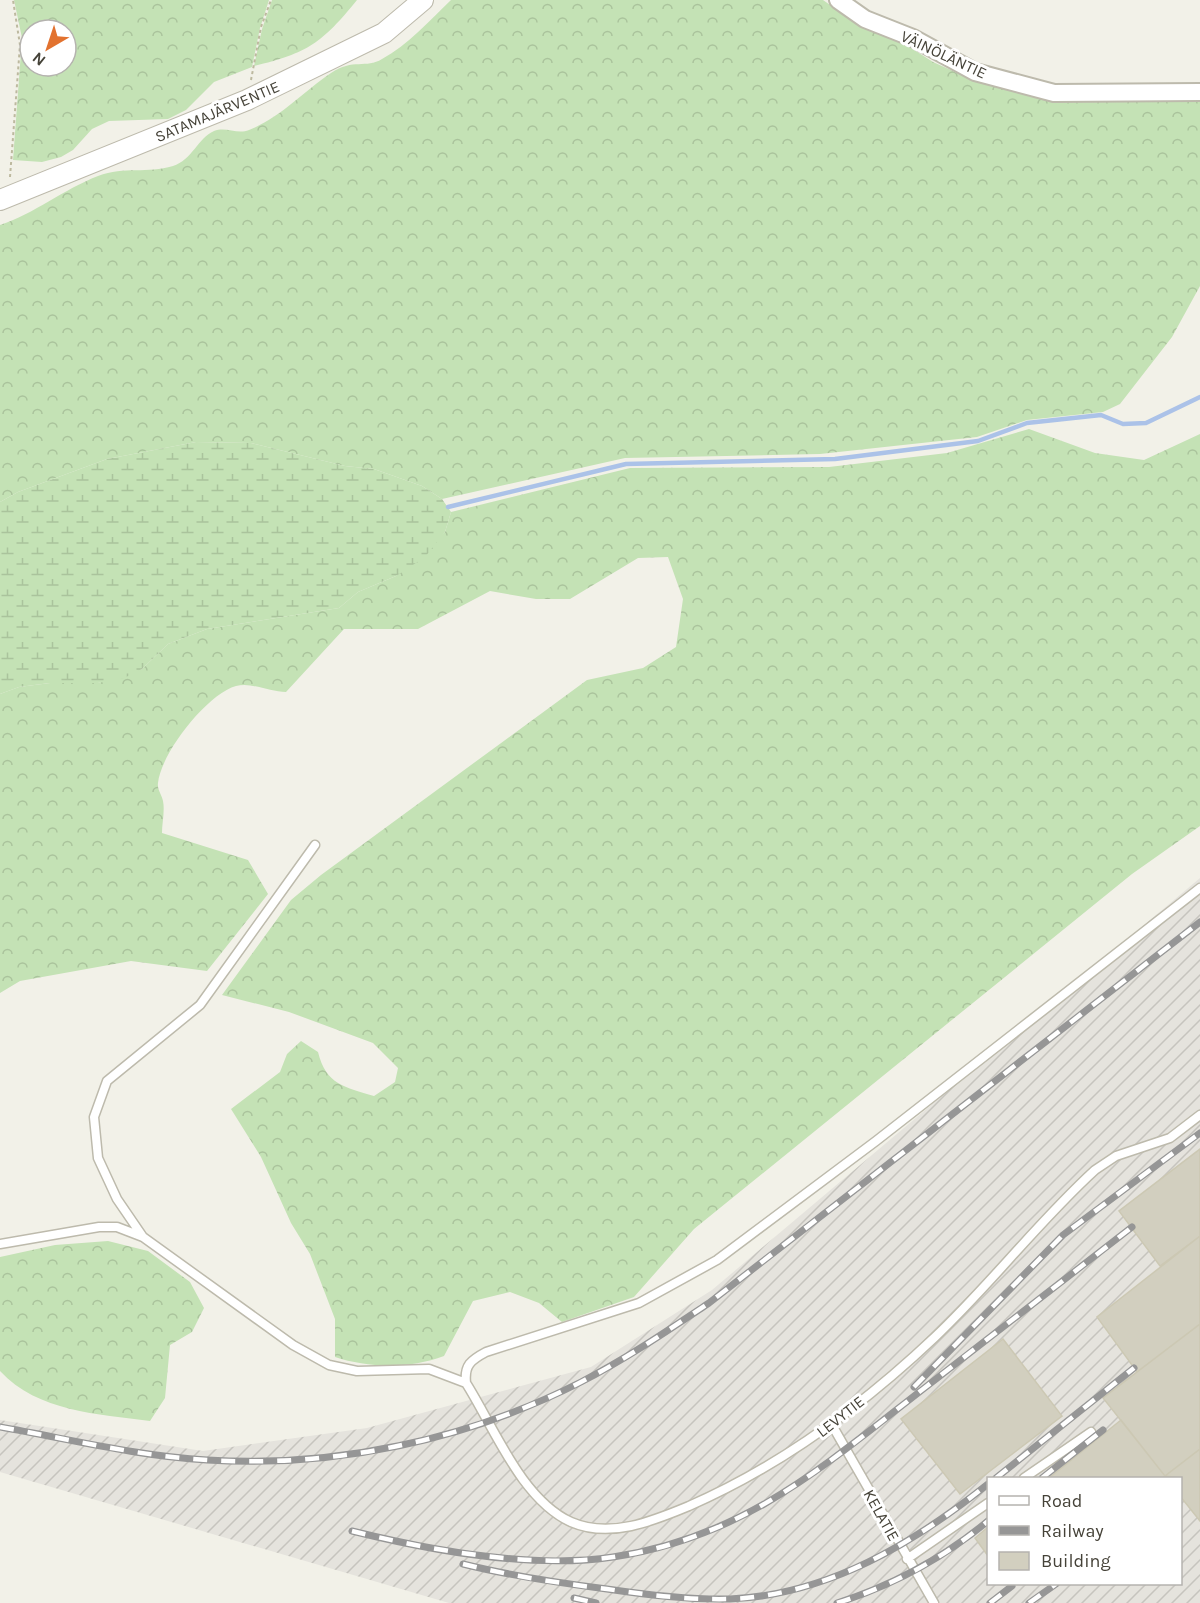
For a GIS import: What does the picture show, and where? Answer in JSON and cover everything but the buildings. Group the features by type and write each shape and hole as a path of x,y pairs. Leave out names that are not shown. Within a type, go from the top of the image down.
{"street":[{"name":"SATAMAJÄRVENTIE","path":"0,200 247,100 384,33 423,0"},
{"name":"VÄINÖLÄNTIE","path":"838,0 865,19 913,38 975,72 1054,93 1200,92"}],"lane":[{"path":"143,1237 117,1199 98,1158 94,1117 107,1080 200,1005 315,845"},
{"path":"0,1244 99,1227 117,1227 143,1237 293,1345 329,1365 357,1371 429,1369 466,1383 465,1372 470,1360 486,1352 639,1303 717,1260 876,1141 1200,888"},
{"name":"LEVYTIE","path":"466,1383 519,1474 532,1491 571,1521 592,1528 636,1526 665,1516 734,1485 832,1425 935,1337 1095,1170 1116,1156 1170,1138 1200,1115"},
{"name":"KELATIE","path":"832,1425 934,1603"},
{"path":"1027,1477 1091,1432"},
{"path":"907,1559 987,1504"}],"path":[{"path":"9,180 21,45 13,0"},
{"path":"247,100 261,27 271,0"}],"shaded area":[{"path":"1200,878 1200,1603 449,1603 0,1472 0,1420 203,1451 367,1428 591,1367 712,1290"}],"green space":[{"path":"14,0 269,0 260,28 252,67 214,82 186,110 168,119 109,121 92,129 73,150 61,157 42,162 13,160 19,78 78,78 78,18 18,19"},
{"path":"272,0 357,0 334,27 313,44 288,56 254,66 262,29"},
{"path":"451,0 823,0 860,26 905,44 933,62 973,80 1200,100 1200,286 1172,337 1120,404 1103,412 1027,420 977,437 820,454 625,458 442,499 422,486 374,469 345,466 251,443 196,442 107,459 18,492 0,502 0,225 25,215 98,176 117,171 154,170 180,163 208,134 214,131 223,129 240,132 260,125 331,73 346,66 376,62 392,53"},
{"path":"1029,429 1095,453 1144,460 1200,434 1200,826 1132,874 694,1229 634,1297 562,1322 539,1303 510,1292 473,1301 444,1356 417,1363 389,1366 348,1361 335,1357 335,1319 310,1254 291,1223 261,1157 231,1109 280,1072 287,1054 301,1041 318,1052 326,1072 338,1083 374,1096 395,1082 398,1068 373,1043 289,1012 222,995 291,900 321,875 587,680 643,668 676,647 683,599 668,557 638,558 570,599 536,599 490,591 418,629 344,629 286,692 242,685 224,691 199,712 167,756 158,786 164,805 162,833 248,860 268,894 207,971 131,961 20,981 0,993 0,694 19,687 50,683 98,683 142,669 168,644 207,629 339,608 358,592 396,576 445,532 451,512 630,468 829,467 947,453"},
{"path":"196,442 251,443 345,466 374,469 422,486 442,499 451,512 445,532 425,557 396,576 358,592 339,608 207,629 168,644 142,669 124,678 98,683 50,683 19,687 0,694 0,502 18,492 107,459"},
{"path":"108,1241 148,1251 190,1282 204,1308 192,1332 170,1345 165,1398 150,1421 90,1413 50,1403 15,1385 0,1371 0,1257 55,1245"}],"waterway":[{"path":"448,507 626,464 835,459 978,441 1027,423 1101,415 1123,424 1146,423 1200,397"}],"railway":[{"path":"0,1427 129,1451 181,1458 255,1461 303,1459 399,1446 492,1420 537,1402 614,1364 709,1303 1200,922"},
{"path":"914,1387 1063,1235 1200,1133"},
{"path":"352,1531 448,1551 550,1561 613,1557 660,1547 704,1533 744,1515 782,1494 818,1470 1132,1227"},
{"path":"997,1477 1134,1368"},
{"path":"1043,1477 1103,1430"},
{"path":"463,1564 535,1579 653,1595 714,1599 766,1595 801,1588 868,1562 930,1526 987,1485"},
{"path":"837,1603 917,1570 987,1522"},
{"path":"1029,1603 1055,1585"},
{"path":"990,1603 1012,1586"},
{"path":"574,1598 596,1603"}]}
